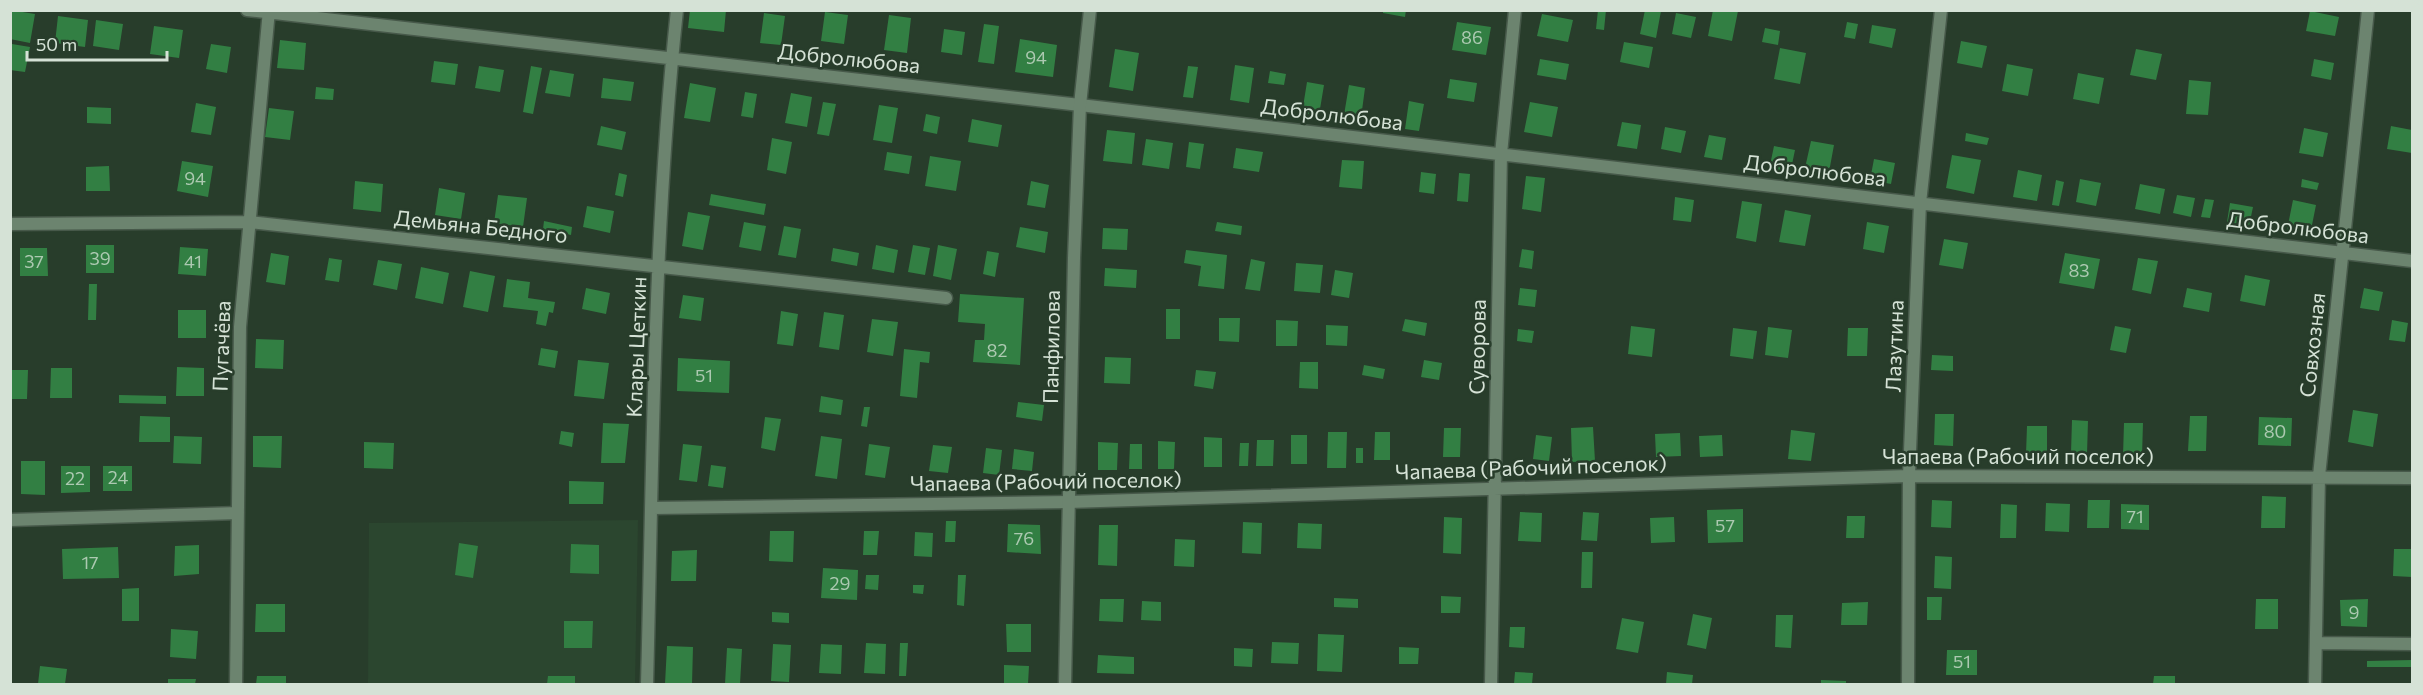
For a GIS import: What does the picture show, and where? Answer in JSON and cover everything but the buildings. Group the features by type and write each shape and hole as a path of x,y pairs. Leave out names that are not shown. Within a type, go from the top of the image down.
{"street":[{"name":"Добролюбова","path":"247,10 2412,261"},
{"name":"Клары Цеткин","path":"647,684 658,266 677,10"},
{"name":"Панфилова","path":"1065,684 1072,300 1080,105 1090,10"},
{"name":"Суворова","path":"1491,684 1501,154 1515,10"},
{"name":"Лазутина","path":"1908,684 1909,476 1920,203 1941,10"},
{"name":"Совхозная","path":"2315,684 2319,476 2368,10"},
{"name":"Пугачёва","path":"236,684 240,327 269,12"},
{"name":"Демьяна Бедного","path":"10,224 250,222 946,298"},
{"name":"Чапаева (Рабочий поселок)","path":"652,508 1068,502 1909,476 2412,478"},
{"path":"10,520 238,513"},
{"path":"2317,643 2412,644"}],"shaded area":[{"path":"638,520 635,684 368,684 369,523"}]}
